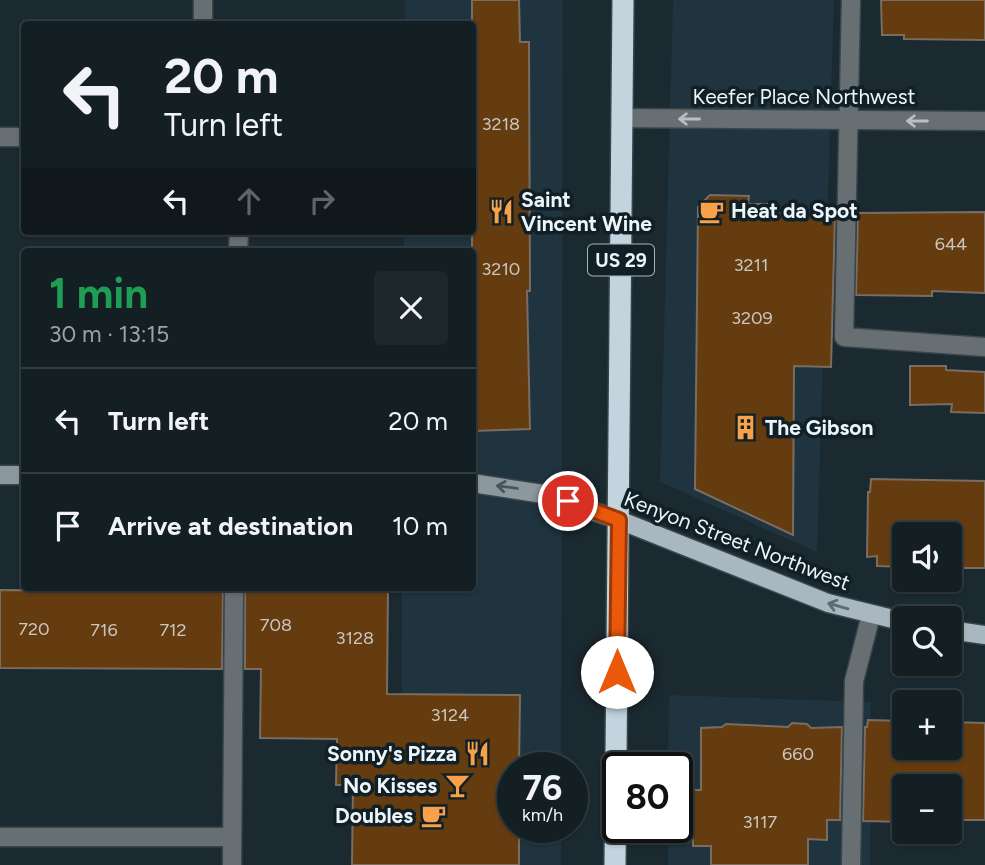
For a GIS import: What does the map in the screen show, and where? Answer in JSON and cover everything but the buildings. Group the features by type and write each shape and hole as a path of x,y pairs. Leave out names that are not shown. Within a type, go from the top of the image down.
{"highway":[{"name":"US 29","path":"615,865 623,0"}],"main road":[{"path":"0,475 21,475"},
{"name":"Kenyon Street Northwest","path":"476,484 543,494 619,520 828,603 892,619"},
{"path":"962,632 985,635"}],"street":[{"path":"203,0 203,21"},
{"path":"851,0 844,337 985,347"},
{"name":"Keefer Place Northwest","path":"622,118 985,121"},
{"path":"0,137 21,137"},
{"path":"232,865 234,591"},
{"path":"851,865 854,681 871,615"},
{"path":"0,837 232,836"}],"shaded area":[{"path":"405,0 563,0 561,752 497,752 497,843 561,843 561,865 401,865 402,591 476,591 476,248 404,248 404,235 476,235 476,21 405,21"},
{"path":"673,0 834,0 817,552 660,482"},
{"path":"669,695 871,702 870,865 668,865 668,843 693,843 693,752 668,752"}],"place":[{"name":"Heat da Spot","path":"711,211"},
{"name":"Saint Vincent Wine","path":"501,212"},
{"name":"The Gibson","path":"745,428"},
{"name":"Sonny's Pizza","path":"477,754"},
{"name":"No Kisses","path":"457,786"},
{"name":"Doubles","path":"433,816"}],"route":[{"path":"568,501 619,520 617,672"}]}
